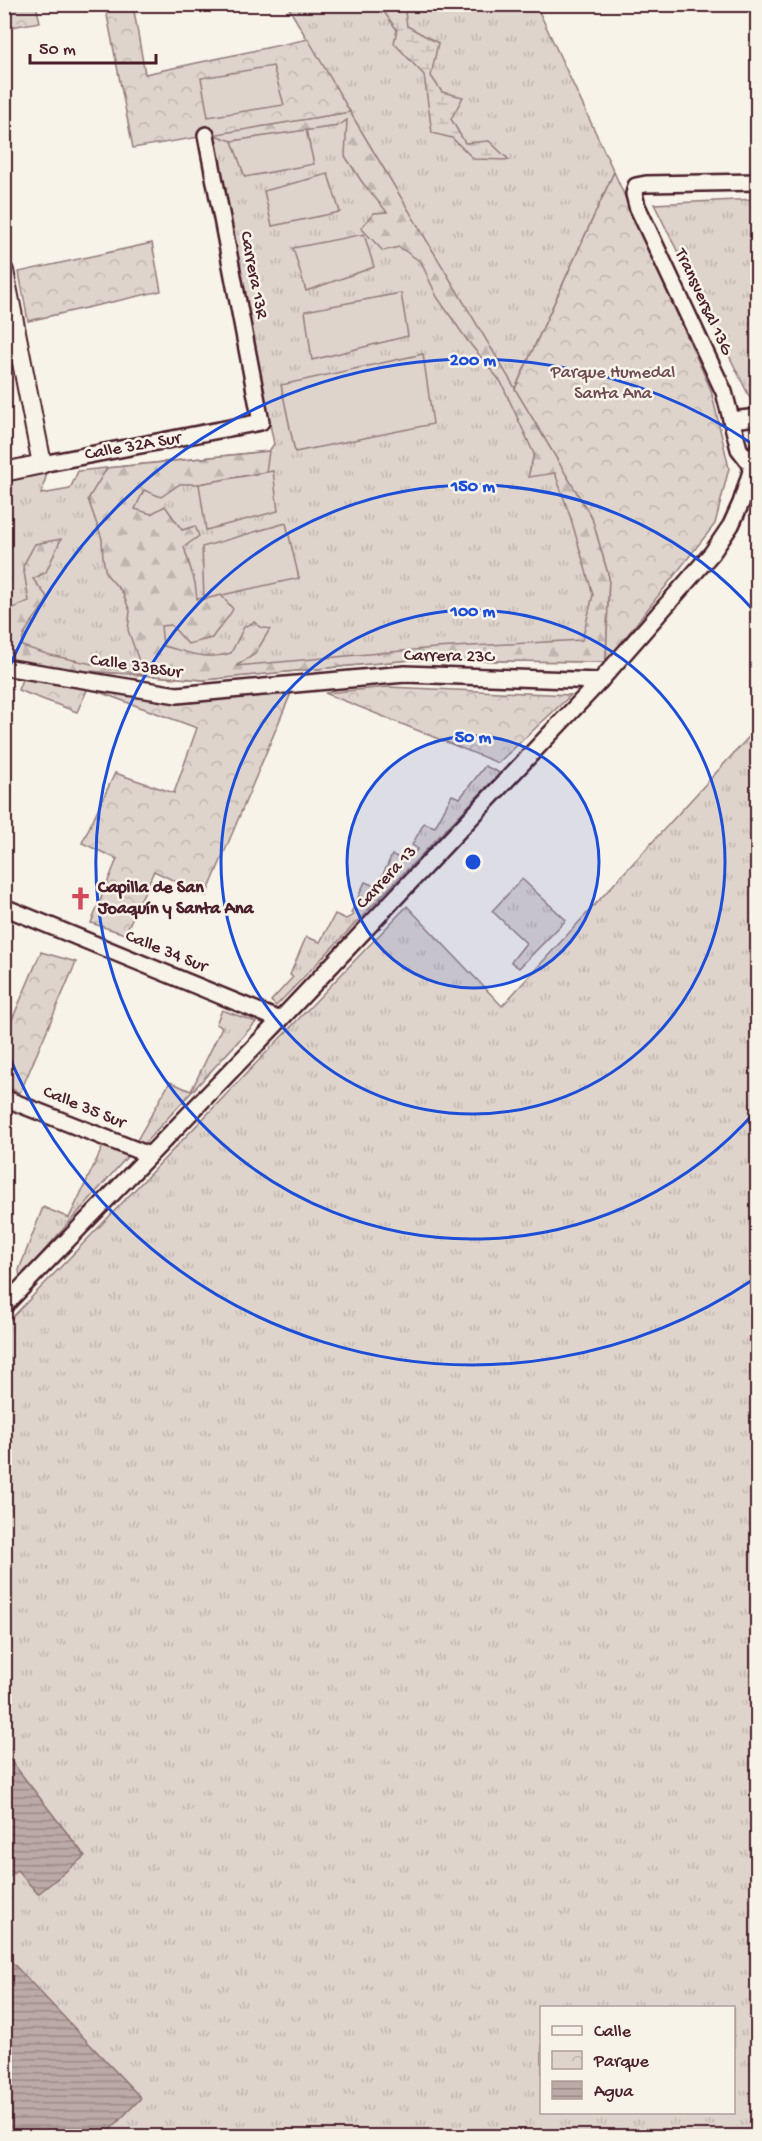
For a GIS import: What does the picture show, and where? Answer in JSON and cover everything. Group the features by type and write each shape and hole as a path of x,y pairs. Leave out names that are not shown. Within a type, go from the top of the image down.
{"street":[{"name":"Carrera 13R","path":"206,135 261,422"},
{"name":"Transversal 13G","path":"753,467 739,449 724,392 637,206 634,194 636,186 758,183"},
{"path":"4,271 42,464"},
{"path":"731,420 758,417"},
{"name":"Calle 32A Sur","path":"4,472 261,422"},
{"name":"Carrera 13","path":"4,1306 12,1287 149,1155 280,1020 600,681 712,553 734,518 758,449"},
{"name":"Calle 33BSur","path":"4,667 177,695 298,685"},
{"name":"Carrera 23C","path":"298,685 405,674 600,681"},
{"name":"Calle 34 Sur","path":"4,907 280,1020"},
{"name":"Calle 35 Sur","path":"4,1098 149,1155"}],"green space":[{"path":"5,4 36,5 40,22 5,28"},
{"path":"105,5 133,5 145,74 308,39 350,112 133,148"},
{"path":"287,5 536,5 614,172 515,389 592,517 606,662 410,660 204,680 64,669 5,660 4,482 47,473 41,494 70,489 78,471 269,451 274,444 212,134 350,112"},
{"path":"379,5 404,5 407,26 438,43 431,76 442,92 463,97 451,119 465,143 489,141 509,160 474,159 452,138 432,133 424,75 394,43 397,30"},
{"path":"273,66 284,105 208,117 201,78"},
{"path":"350,112 592,517 609,577 606,662 410,660 204,680 64,669 5,660 4,612 29,601 23,566 35,544 61,539 46,572 33,579 48,598 28,627 22,646 50,655 144,675 128,630 130,611 122,592 106,574 102,539 88,499 107,468 269,451 266,472 199,484 180,484 161,497 144,490 135,509 151,514 165,506 182,530 195,526 199,536 184,547 195,583 197,599 221,595 233,609 212,638 188,644 171,625 161,626 163,646 204,656 231,653 244,627 254,622 260,627 270,629 255,654 236,666 435,648 582,640 593,595 555,473 528,477 534,454 501,382 467,340 437,297 421,262 399,247 383,251 361,228 374,213 387,212 362,182 345,156 347,120 338,126 232,141 212,134"},
{"path":"306,130 314,164 245,177 232,141"},
{"name":"Parque Humedal Santa Ana","path":"614,172 711,390 729,468 715,524 606,662 609,577 592,518 515,389"},
{"path":"328,174 340,212 272,226 264,191"},
{"path":"757,199 758,382 753,404 654,204"},
{"path":"364,234 374,267 306,291 293,248"},
{"path":"152,243 161,291 28,321 19,272"},
{"path":"401,293 408,336 312,360 305,311"},
{"path":"423,354 433,424 295,452 281,385"},
{"path":"273,471 278,511 206,530 199,484"},
{"path":"286,523 299,578 204,599 202,547"},
{"path":"24,674 178,703 291,693 206,896 154,871 125,934 91,923 117,859 82,843 115,773 174,793 197,728 88,688 77,712 18,690"},
{"path":"388,687 571,695 498,763 325,693"},
{"path":"757,728 757,2136 5,2136 4,1326 407,906 502,1006"},
{"path":"485,766 500,773 276,1006 271,1001 293,977 290,975 306,937 320,942 335,914 346,919 354,915 351,913 365,882 377,887 392,855 406,860 418,849 412,845 424,823 435,827 452,795 460,798"},
{"path":"522,879 566,920 519,968 511,962 526,943 492,911"},
{"path":"41,952 76,962 20,1093 5,1086 5,1036"},
{"path":"222,1010 256,1022 142,1146 136,1142 170,1082 191,1091 222,1027 216,1024"},
{"path":"107,1138 134,1149 20,1278 19,1270 43,1207 69,1218"}],"water":[{"path":"5,1753 85,1856 38,1894 17,1870 5,1881"},
{"path":"4,1954 141,2098 104,2136 5,2136"}],"place":[{"name":"Capilla de San Joaquín y Santa Ana","path":"80,898"}]}
